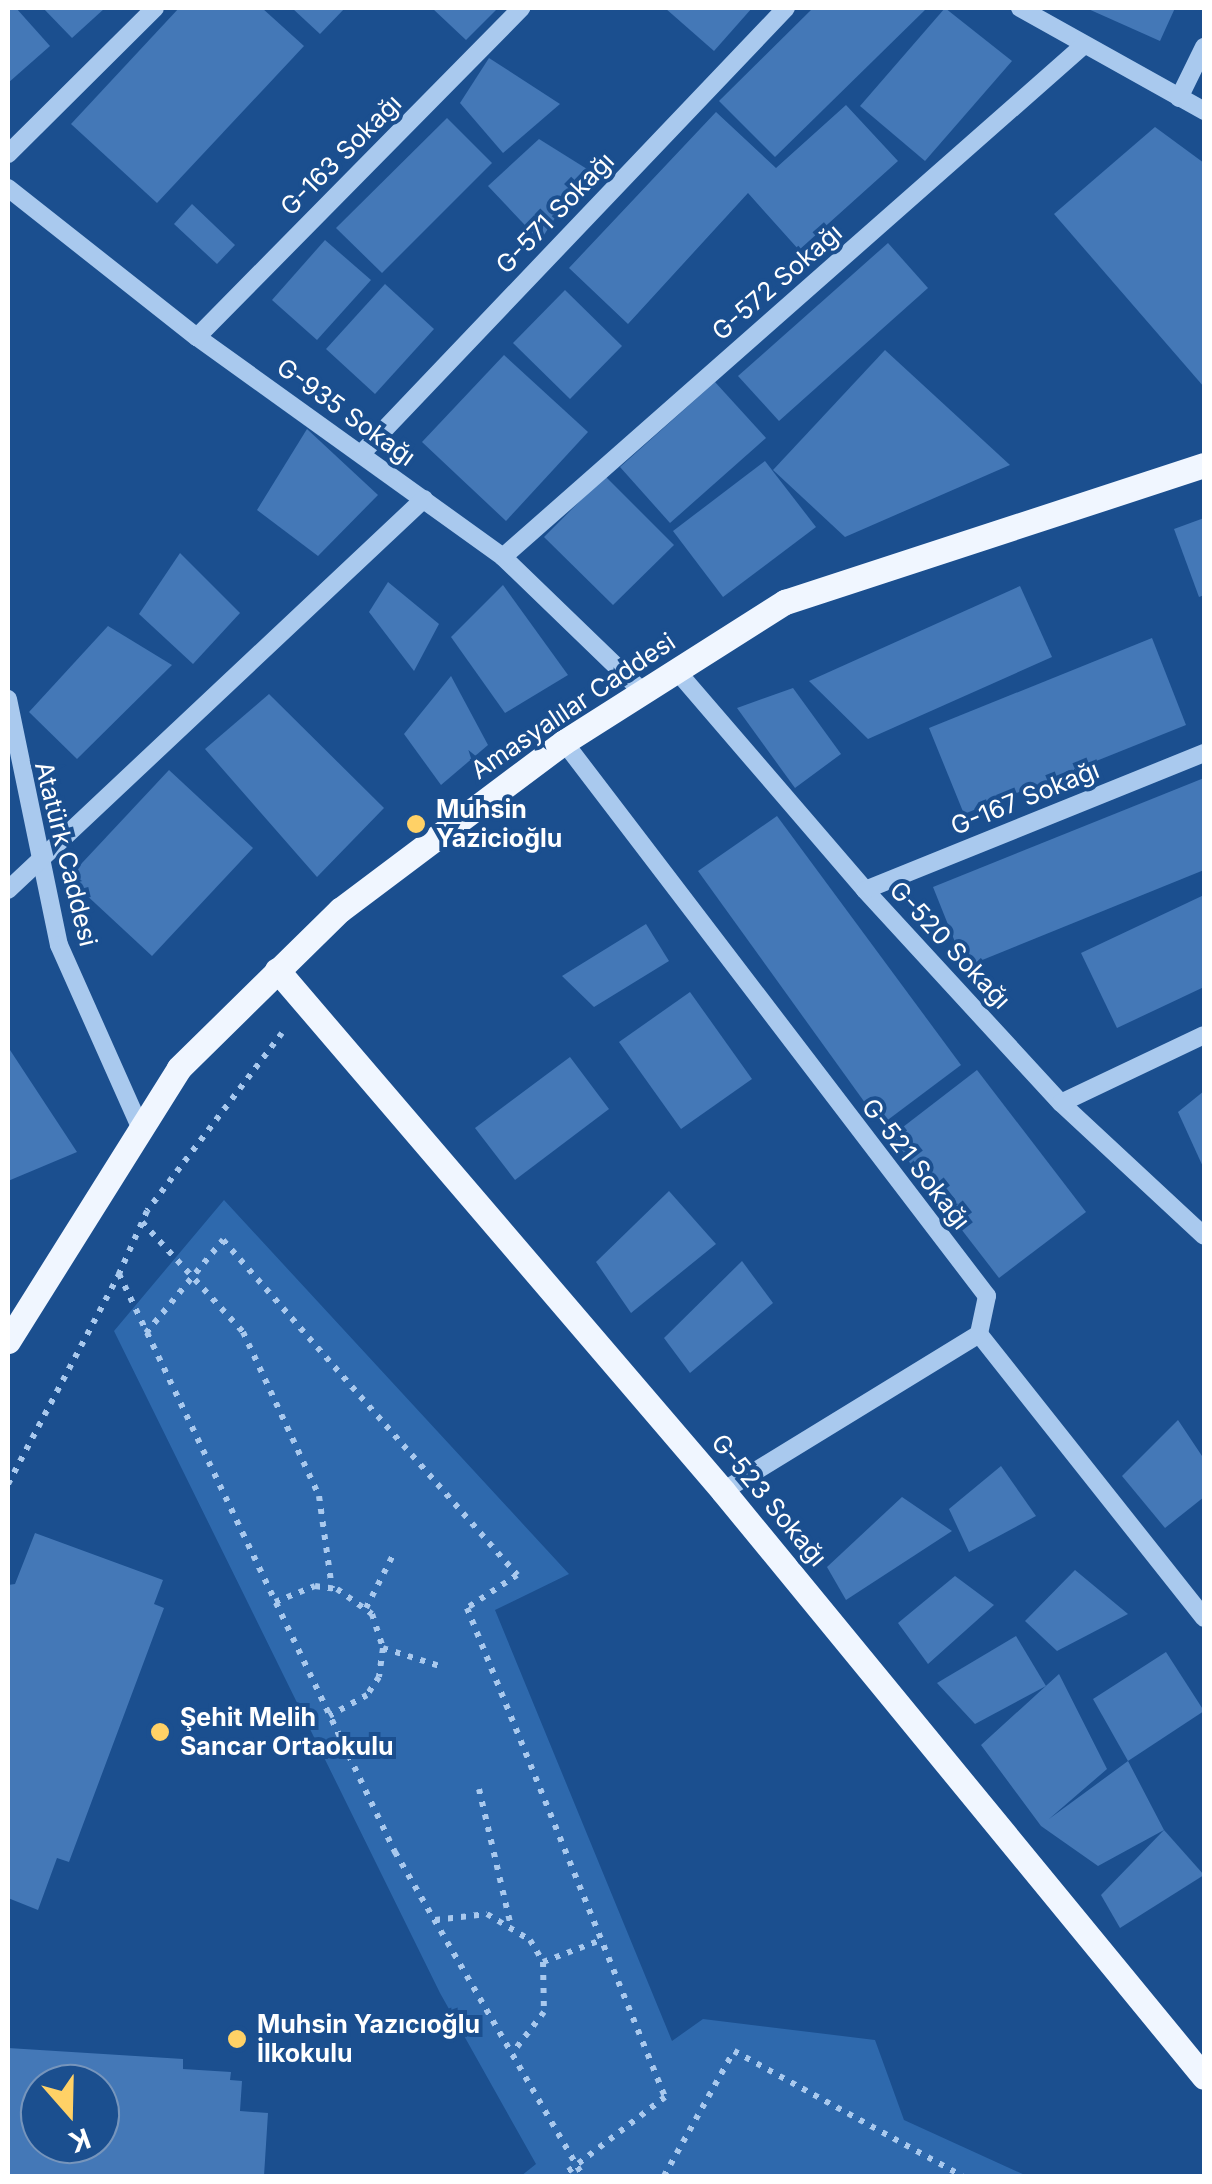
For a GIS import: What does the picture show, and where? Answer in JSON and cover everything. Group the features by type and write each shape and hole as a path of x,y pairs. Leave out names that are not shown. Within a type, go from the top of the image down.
{"main road":[{"name":"Amasyalılar Caddesi","path":"8,1340 179,1068 340,910 564,742 785,602 1204,465"},
{"name":"G-523 Sokağı","path":"277,970 723,1491 1204,2076"}],"street":[{"path":"8,154 155,8"},
{"name":"G-163 Sokağı","path":"197,337 522,8"},
{"name":"G-571 Sokağı","path":"362,454 786,8"},
{"path":"1020,8 1204,111"},
{"name":"G-572 Sokağı","path":"504,556 1084,45"},
{"path":"1179,98 1204,47"},
{"name":"G-935 Sokağı","path":"8,188 197,337 504,556 644,692"},
{"path":"8,890 39,856 424,499"},
{"name":"G-520 Sokağı","path":"676,670 865,890 1061,1103 1204,1236"},
{"name":"Atatürk Caddesi","path":"8,699 59,945 140,1127"},
{"name":"G-521 Sokağı","path":"564,742 987,1296 979,1334"},
{"name":"G-167 Sokağı","path":"865,890 1204,753"},
{"path":"1061,1103 1204,1035"},
{"path":"723,1491 979,1334 1204,1618"}],"path":[{"path":"8,1484 119,1274 142,1222 274,1039 311,1010"},
{"path":"142,1222 243,1332 319,1496 332,1588"},
{"path":"146,1333 223,1240 517,1574 468,1608 665,2098 562,2176"},
{"path":"119,1274 329,1716 436,1920 583,2176"},
{"path":"366,1608 394,1553"},
{"path":"275,1602 304,1588 332,1588 366,1608 383,1648 379,1677 367,1695 329,1716"},
{"path":"383,1648 443,1667"},
{"path":"479,1789 511,1923 543,1962 544,2012 513,2052"},
{"path":"436,1920 463,1913 511,1923"},
{"path":"543,1962 601,1940"},
{"path":"664,2176 734,2052 962,2176"}],"shaded area":[{"path":"224,1200 569,1574 495,1610 672,2041 703,2019 875,2040 904,2120 1027,2176 521,2176 536,2164 440,1993 114,1331"}],"building":[{"path":"8,8 16,8 50,46 8,83"},
{"path":"43,8 105,8 72,38"},
{"path":"179,8 262,8 304,46 157,203 71,124"},
{"path":"292,8 345,8 320,34"},
{"path":"432,8 498,8 466,40"},
{"path":"665,8 752,8 714,51"},
{"path":"813,8 927,8 775,157 719,101"},
{"path":"945,8 1012,61 925,161 860,106"},
{"path":"1086,8 1175,8 1160,41"},
{"path":"489,58 560,104 503,153 460,103"},
{"path":"846,105 898,161 799,250 748,193 628,324 569,268 716,112 776,168"},
{"path":"447,118 492,163 382,273 336,228"},
{"path":"1155,127 1204,163 1204,387 1054,214"},
{"path":"539,139 587,169 540,241 488,186"},
{"path":"192,204 235,245 217,264 174,224"},
{"path":"325,240 371,280 317,340 272,300"},
{"path":"888,243 928,288 779,421 738,376"},
{"path":"385,284 434,329 375,394 326,349"},
{"path":"565,290 622,346 570,399 513,343"},
{"path":"885,350 1010,465 845,537 773,470"},
{"path":"504,355 588,432 506,521 422,442"},
{"path":"715,382 766,438 670,523 620,467"},
{"path":"307,429 378,495 318,556 257,510"},
{"path":"765,461 816,527 723,597 673,531"},
{"path":"605,476 674,545 613,605 544,537"},
{"path":"1204,518 1204,595 1199,597 1174,529"},
{"path":"180,553 240,613 193,664 139,614"},
{"path":"388,582 439,624 414,671 369,612"},
{"path":"503,585 568,675 505,713 451,637"},
{"path":"1020,586 1052,657 868,739 809,681"},
{"path":"108,626 172,665 77,759 29,712"},
{"path":"1152,638 1186,725 964,814 929,728"},
{"path":"451,676 488,745 441,785 404,734"},
{"path":"793,688 841,754 795,788 737,708"},
{"path":"269,694 384,808 317,877 205,749"},
{"path":"169,770 253,848 152,956 68,878"},
{"path":"1204,778 1204,870 965,967 933,887"},
{"path":"777,816 961,1065 881,1125 698,871"},
{"path":"1204,895 1204,987 1117,1028 1081,953"},
{"path":"646,924 669,961 594,1007 562,976"},
{"path":"690,992 752,1079 681,1129 619,1042"},
{"path":"8,1047 77,1152 8,1181"},
{"path":"570,1057 609,1109 515,1180 475,1128"},
{"path":"977,1070 1086,1212 999,1278 890,1137"},
{"path":"1204,1091 1204,1169 1178,1112"},
{"path":"669,1191 716,1244 631,1313 596,1262"},
{"path":"742,1261 773,1303 690,1373 664,1338"},
{"path":"1178,1420 1204,1459 1204,1497 1165,1528 1122,1476"},
{"path":"1001,1466 1036,1516 969,1552 949,1509"},
{"path":"902,1497 952,1531 846,1600 827,1567"},
{"path":"35,1533 163,1580 154,1604 164,1608 69,1862 57,1858 38,1910 8,1898 8,1585 15,1584"},
{"path":"1075,1570 1128,1614 1057,1651 1025,1621"},
{"path":"955,1576 994,1605 928,1664 898,1623"},
{"path":"1016,1636 1046,1686 975,1724 937,1683"},
{"path":"1166,1652 1204,1711 1128,1761 1093,1699"},
{"path":"1059,1674 1107,1769 1049,1819 1128,1761 1164,1830 1098,1866 1041,1826 981,1745"},
{"path":"1164,1830 1204,1875 1120,1928 1101,1895"},
{"path":"8,2048 183,2059 183,2069 231,2072 230,2080 242,2081 240,2111 268,2113 264,2176 8,2176"}],"place":[{"name":"Muhsin Yazicioğlu","path":"416,824"},
{"name":"Şehit Melih Sancar Ortaokulu","path":"160,1732"},
{"name":"Muhsin Yazıcıoğlu İlkokulu","path":"237,2039"}]}
